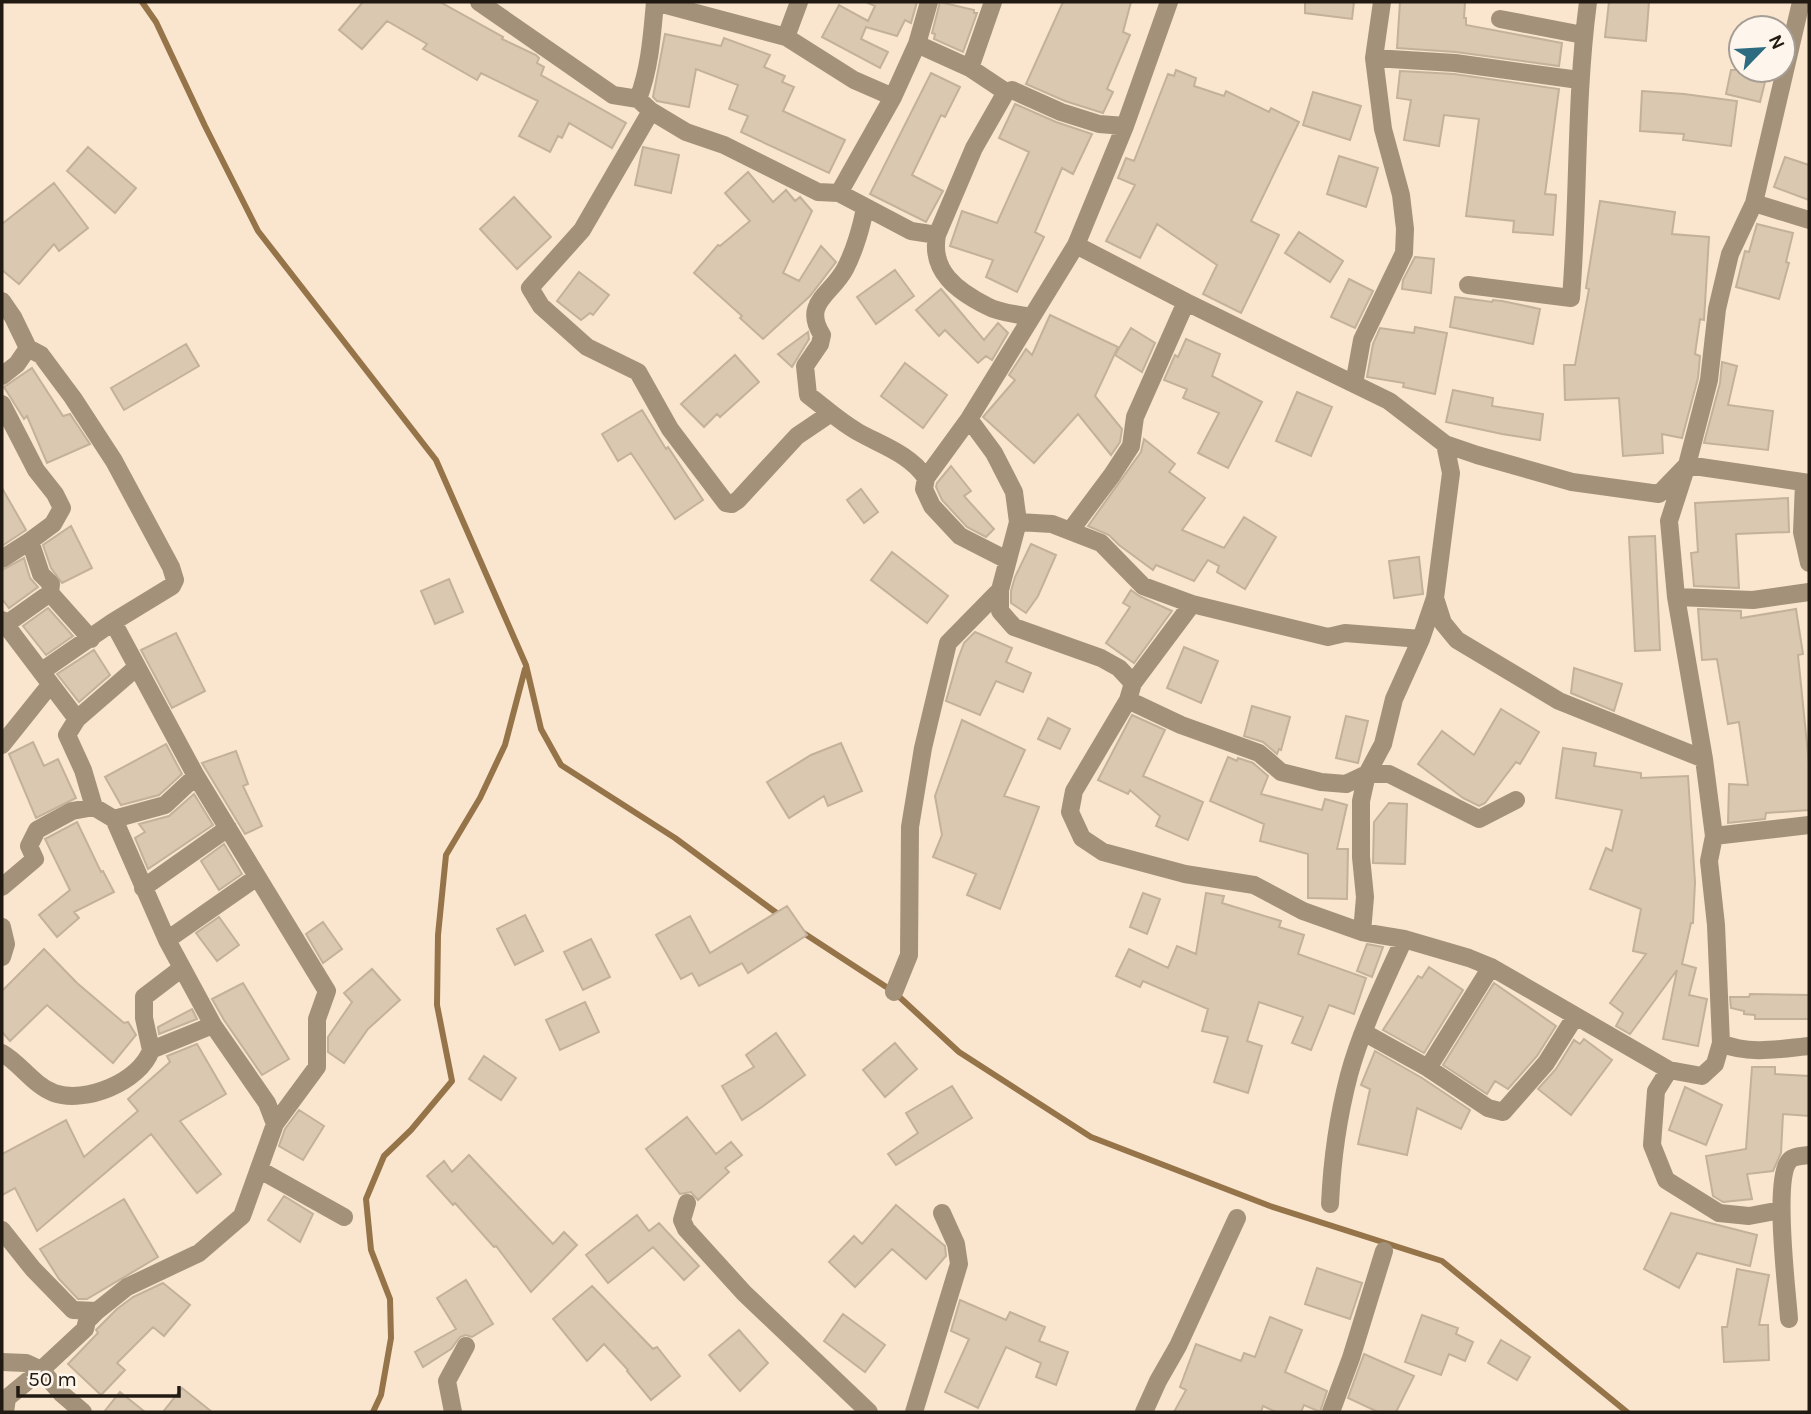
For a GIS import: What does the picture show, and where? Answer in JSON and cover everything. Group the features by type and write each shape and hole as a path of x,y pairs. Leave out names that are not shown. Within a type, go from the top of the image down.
{"street":[{"path":"479,2 613,95 644,105 686,132 724,145 818,192 839,193 911,230 937,235"},
{"path":"831,412 797,436 738,500 732,504 726,503 670,429 638,372 587,347 541,306 530,288 582,230 644,105 643,85 650,54 655,2 786,37 854,80 893,97"},
{"path":"786,37 799,2"},
{"path":"839,193 893,97 917,44 929,2"},
{"path":"970,68 993,2"},
{"path":"1007,560 960,537 932,506 924,489 926,478 970,419 1076,244 1125,126 1169,2"},
{"path":"1354,384 1362,340 1404,253 1405,229 1401,195 1383,129 1374,58 1382,2"},
{"path":"1468,285 1571,298 1576,237 1579,80 1588,2"},
{"path":"1192,604 1130,691 1074,791 1070,812 1082,838 1103,852 1185,874 1254,885 1303,911 1362,932 1404,939 1469,958 1491,967 1669,1070 1702,1076 1715,1064 1721,1043 1716,925 1709,861 1714,836 1704,759 1676,597 1669,521 1709,380 1717,309 1730,254 1754,204 1801,2"},
{"path":"1500,19 1583,35"},
{"path":"917,44 970,68 1006,92"},
{"path":"1374,58 1455,62 1579,80"},
{"path":"1030,317 988,307 956,285 940,270 935,249 937,235 974,148 1006,92 1012,90 1061,112 1099,124 1125,126"},
{"path":"1754,204 1809,220"},
{"path":"865,207 862,225 845,269 816,307 814,322 822,335 820,344 805,366 808,395 856,431 888,445 926,478"},
{"path":"1076,244 1186,302 1389,401 1445,444 1572,482 1659,494 1687,465"},
{"path":"2,301 28,348 41,355 74,398 114,460 171,567 175,580 172,586 113,622 46,678 2,745"},
{"path":"1070,531 1131,446 1135,417 1186,302"},
{"path":"2,376 17,364 28,348"},
{"path":"2,404 36,470 55,494 62,508 53,524 2,559"},
{"path":"970,419 994,453 1014,492 1018,522 1000,590 1000,611 1014,627 1101,658 1119,668 1130,691 1181,725 1259,753 1281,772 1321,782 1346,784 1367,774 1389,774 1479,819 1516,800"},
{"path":"1362,932 1365,897 1361,857 1361,801 1367,774 1383,744 1394,699 1421,639 1435,598 1451,473 1445,444"},
{"path":"1687,465 1807,483 1802,533 1809,563"},
{"path":"1018,522 1052,524 1101,543 1143,586 1192,604 1328,637 1345,633 1421,639"},
{"path":"30,541 41,574 51,584 50,593 91,639"},
{"path":"894,992 909,955 910,827 923,748 948,643 1000,590"},
{"path":"1676,597 1753,600 1809,592"},
{"path":"50,593 3,622 77,719"},
{"path":"1435,598 1443,623 1457,640 1559,701 1704,759"},
{"path":"5,1412 7,1398 85,1329 87,1321 97,1311 127,1287 199,1253 242,1216 275,1124 317,1067 317,1018 327,991 196,776 113,622"},
{"path":"94,807 83,770 67,736 77,719 137,667"},
{"path":"114,819 164,804 196,776"},
{"path":"2,887 35,859 29,846 37,830 72,811 94,807 114,819 167,940 214,1025 267,1103 275,1124"},
{"path":"1714,836 1809,825"},
{"path":"143,888 228,828"},
{"path":"167,940 257,877"},
{"path":"2,927 6,944 2,957"},
{"path":"1330,1204 1336,1137 1350,1073 1387,975 1404,939"},
{"path":"1428,1068 1491,967"},
{"path":"151,1051 144,1018 144,997 182,968"},
{"path":"1365,1033 1428,1068 1488,1108 1503,1112 1546,1063 1575,1017"},
{"path":"2,1052 54,1093 77,1095 102,1091 125,1081 139,1071 151,1051 214,1025"},
{"path":"1721,1043 1734,1049 1753,1050 1809,1046"},
{"path":"1669,1070 1656,1091 1653,1145 1666,1180 1719,1213 1749,1216 1781,1210"},
{"path":"1789,1319 1781,1210 1784,1174 1788,1162 1794,1157 1809,1155"},
{"path":"260,1170 344,1217"},
{"path":"687,1203 682,1220 686,1229 744,1293 869,1412"},
{"path":"914,1412 959,1264 956,1244 942,1213"},
{"path":"1144,1412 1178,1346 1237,1218"},
{"path":"2,1230 33,1269 73,1310 97,1311"},
{"path":"1331,1412 1351,1358 1384,1251"},
{"path":"453,1412 447,1381 466,1346"},
{"path":"2,1362 26,1363 41,1370 62,1394 83,1412"}],"building":[{"path":"363,2 440,2 503,37 502,39 536,55 539,58 537,63 544,67 541,75 626,123 612,148 569,123 562,138 558,136 550,152 519,136 538,101 481,73 477,80 423,49 427,44 387,21 362,49 339,30"},
{"path":"866,2 917,2 911,23 905,20 897,36 866,27 861,39 888,52 880,68 822,37 839,5 868,21 875,6"},
{"path":"940,2 977,13 963,52 934,39 935,34 932,33"},
{"path":"1063,2 1131,2 1123,32 1130,35 1107,89 1113,92 1103,113 1065,101 1026,84"},
{"path":"1305,2 1354,2 1352,19 1305,13"},
{"path":"1400,2 1465,2 1466,25 1562,43 1559,66 1456,52 1397,48"},
{"path":"1609,2 1649,2 1646,41 1605,37"},
{"path":"665,34 721,46 724,38 770,55 764,67 785,76 782,82 794,87 783,111 845,140 829,173 741,132 748,116 729,109 738,85 696,69 689,107 657,101 653,97"},
{"path":"1176,70 1196,78 1194,86 1224,96 1226,91 1269,112 1271,108 1299,122 1251,221 1279,235 1241,313 1203,294 1217,265 1157,224 1140,258 1106,241 1135,185 1118,178 1126,158 1134,161 1168,74 1174,76"},
{"path":"1400,71 1454,74 1559,89 1545,194 1556,195 1553,235 1513,232 1514,221 1466,216 1479,119 1444,115 1439,146 1404,140 1411,100 1397,98"},
{"path":"931,73 960,87 945,117 941,115 912,175 943,191 926,222 870,194"},
{"path":"1728,84 1764,84 1760,102 1726,94"},
{"path":"1642,91 1737,101 1731,146 1683,140 1684,134 1640,131"},
{"path":"1313,92 1361,106 1350,140 1303,125"},
{"path":"1015,104 1092,134 1073,174 1062,168 1035,232 1044,237 1017,292 986,277 993,260 950,246 962,211 997,223 1029,152 999,138"},
{"path":"88,147 136,188 115,213 67,171"},
{"path":"643,147 679,155 671,193 635,185"},
{"path":"1339,156 1378,168 1366,207 1327,194"},
{"path":"1785,157 1809,165 1809,200 1774,187"},
{"path":"748,172 773,202 786,190 795,201 800,197 812,211 783,273 799,281 821,246 836,262 810,296 763,339 740,318 742,316 694,273 718,245 750,221 725,193"},
{"path":"54,183 88,228 59,251 54,244 19,284 2,270 2,224"},
{"path":"514,197 551,237 517,269 480,229"},
{"path":"1600,201 1675,212 1672,234 1709,237 1704,320 1700,319 1695,354 1700,356 1698,378 1682,438 1662,434 1663,453 1623,456 1619,398 1565,400 1564,365 1575,365 1589,289 1586,288"},
{"path":"1757,224 1793,233 1786,262 1789,263 1779,299 1736,287 1745,251 1749,252"},
{"path":"1299,232 1343,261 1330,282 1285,253"},
{"path":"1415,257 1434,259 1431,293 1402,289 1403,280"},
{"path":"895,270 914,296 876,324 857,297"},
{"path":"579,272 609,295 593,315 590,313 581,320 557,301"},
{"path":"1349,279 1373,291 1355,328 1331,317"},
{"path":"941,289 984,340 998,323 1008,333 992,360 986,356 978,363 945,330 939,336 916,310"},
{"path":"1455,297 1502,301 1540,309 1533,344 1450,327"},
{"path":"1050,315 1118,347 1095,396 1122,429 1120,442 1111,455 1078,414 1034,463 983,417 1015,380 1009,375 1026,349 1032,355"},
{"path":"1415,327 1447,333 1435,394 1403,387 1404,383 1367,377 1373,344 1380,328 1414,333"},
{"path":"1131,328 1155,343 1142,372 1115,355"},
{"path":"808,332 809,339 792,367 778,354"},
{"path":"1186,339 1220,354 1212,376 1262,402 1228,468 1198,453 1219,413 1183,398 1187,389 1164,380 1175,355 1178,357"},
{"path":"186,344 199,366 124,410 111,388"},
{"path":"735,355 759,382 720,417 717,414 704,427 681,404"},
{"path":"1722,362 1737,366 1728,405 1773,411 1768,450 1704,443 1720,383"},
{"path":"905,363 947,395 923,428 881,396"},
{"path":"32,368 63,416 70,414 90,444 47,463 27,416 24,419 4,387"},
{"path":"1453,390 1493,398 1492,406 1543,414 1540,440 1446,422"},
{"path":"1297,392 1332,407 1311,456 1276,441"},
{"path":"642,410 703,500 675,519 631,453 618,461 602,434"},
{"path":"1144,439 1175,464 1169,472 1205,498 1182,530 1224,548 1244,517 1276,537 1245,589 1217,572 1219,566 1208,560 1194,581 1156,565 1153,570 1109,535 1088,526 1141,452"},
{"path":"951,466 971,491 964,496 994,529 986,537 967,527 942,500 937,483"},
{"path":"2,488 26,530 2,546"},
{"path":"861,489 878,512 864,523 847,500"},
{"path":"1788,498 1789,532 1736,534 1739,588 1694,586 1691,553 1698,552 1695,503"},
{"path":"71,526 92,568 62,583 51,568 43,545"},
{"path":"1655,536 1660,650 1635,651 1629,537"},
{"path":"1031,544 1056,555 1038,596 1026,613 1011,603 1011,591"},
{"path":"892,552 948,596 927,623 871,580"},
{"path":"1419,557 1423,594 1394,598 1389,561"},
{"path":"24,558 30,578 38,587 9,608 2,599 2,570"},
{"path":"449,579 463,612 435,624 421,591"},
{"path":"1131,590 1172,611 1134,663 1106,643 1130,607 1123,603"},
{"path":"48,608 73,636 46,655 23,626"},
{"path":"1698,609 1741,611 1741,618 1796,609 1803,654 1798,655 1809,764 1809,810 1766,813 1765,819 1728,823 1729,784 1748,785 1739,722 1728,724 1717,659 1702,660"},
{"path":"975,632 1012,648 1006,662 1031,673 1023,692 996,681 980,715 946,701 964,643"},
{"path":"176,633 205,691 172,708 141,650"},
{"path":"1184,647 1218,661 1201,703 1167,688"},
{"path":"94,650 110,675 79,702 57,674"},
{"path":"1574,668 1622,684 1614,711 1571,693"},
{"path":"1252,706 1290,717 1281,750 1279,749 1277,754 1263,742 1244,736"},
{"path":"1501,709 1539,732 1520,764 1516,762 1485,803 1479,806 1463,798 1418,764 1442,731 1474,755"},
{"path":"1132,715 1165,730 1143,776 1203,802 1188,840 1156,826 1160,816 1130,790 1128,794 1098,780"},
{"path":"1346,716 1368,721 1358,763 1336,758"},
{"path":"1048,718 1070,729 1060,749 1038,739"},
{"path":"962,720 1025,750 1004,796 1039,807 1000,909 967,895 976,874 933,857 942,835 935,796"},
{"path":"33,742 44,766 58,759 76,798 36,818 9,754"},
{"path":"841,743 862,791 828,806 824,796 789,818 767,782 811,755"},
{"path":"166,744 182,774 159,795 121,805 105,777"},
{"path":"1563,748 1596,753 1594,766 1641,773 1641,778 1688,776 1695,882 1693,923 1682,964 1696,968 1689,995 1707,999 1698,1046 1663,1039 1677,970 1630,1034 1616,1026 1623,1013 1610,1003 1646,954 1633,951 1641,909 1590,889 1606,848 1612,851 1622,810 1556,798"},
{"path":"236,751 248,784 243,786 262,826 245,834 202,763"},
{"path":"1228,757 1253,763 1268,776 1261,794 1322,810 1325,799 1347,805 1337,849 1348,849 1347,899 1308,898 1308,854 1260,841 1264,824 1210,801"},
{"path":"194,794 213,825 148,869 135,838 145,832 139,824 169,816"},
{"path":"1389,803 1407,804 1405,864 1373,863 1374,822"},
{"path":"77,822 101,872 103,871 114,892 74,912 79,918 57,937 39,915 70,890 45,839"},
{"path":"224,844 242,874 219,890 201,861"},
{"path":"1143,893 1160,899 1147,934 1130,927"},
{"path":"1206,893 1224,896 1222,903 1281,921 1279,927 1304,935 1298,954 1366,978 1354,1014 1329,1005 1311,1050 1292,1043 1303,1017 1259,1002 1247,1041 1262,1046 1248,1093 1214,1082 1228,1037 1202,1031 1208,1009 1143,981 1140,987 1116,976 1129,949 1168,968 1177,946 1196,954"},
{"path":"787,906 807,935 748,973 742,963 699,986 692,973 681,979 656,935 690,916 710,953"},
{"path":"525,915 543,951 515,965 497,929"},
{"path":"219,917 239,945 217,961 196,933"},
{"path":"323,922 342,949 323,963 306,934"},
{"path":"591,939 610,977 583,990 564,952"},
{"path":"1367,944 1383,947 1372,977 1357,971"},
{"path":"44,949 77,983 124,1023 128,1022 136,1035 113,1063 47,1005 10,1041 2,1032 2,991"},
{"path":"1429,967 1463,990 1424,1053 1383,1030 1418,976 1422,978"},
{"path":"372,969 400,1000 368,1029 344,1063 328,1052 328,1037 352,1002 344,993"},
{"path":"243,983 289,1059 262,1075 212,999"},
{"path":"1494,983 1556,1026 1537,1056 1508,1089 1495,1081 1487,1094 1443,1065"},
{"path":"1750,994 1809,995 1809,1019 1755,1019 1755,1015 1744,1014 1744,1011 1731,1008 1730,997 1749,997"},
{"path":"585,1002 599,1032 560,1050 546,1020"},
{"path":"192,1009 197,1019 159,1034 158,1027"},
{"path":"776,1033 805,1075 742,1120 722,1086 754,1067 746,1055"},
{"path":"1584,1039 1612,1060 1571,1115 1538,1089 1556,1069 1574,1040 1580,1044"},
{"path":"895,1043 917,1069 885,1097 863,1070"},
{"path":"197,1044 226,1094 180,1121 221,1174 197,1193 151,1134 37,1231 15,1188 2,1195 2,1154 66,1120 84,1157 138,1111 128,1099 170,1062 167,1056"},
{"path":"1375,1051 1470,1110 1461,1129 1417,1108 1407,1155 1358,1144 1370,1089 1361,1085"},
{"path":"484,1056 516,1078 501,1100 469,1079"},
{"path":"1752,1067 1775,1067 1775,1074 1809,1076 1809,1116 1783,1114 1781,1153 1773,1171 1747,1174 1752,1199 1723,1202 1713,1196 1706,1156 1746,1149"},
{"path":"952,1086 972,1118 896,1165 888,1154 918,1133 906,1113"},
{"path":"1685,1087 1722,1105 1706,1145 1669,1130"},
{"path":"299,1110 324,1126 303,1160 279,1146 285,1129"},
{"path":"687,1117 716,1154 731,1142 742,1155 725,1168 729,1172 698,1200 691,1192 680,1194 646,1149"},
{"path":"469,1155 553,1244 564,1232 577,1245 531,1292 496,1246 494,1247 427,1176 444,1161 452,1172"},
{"path":"284,1196 313,1214 300,1242 268,1220"},
{"path":"124,1199 158,1257 87,1299 78,1299 59,1279 40,1249"},
{"path":"896,1205 945,1246 946,1256 926,1279 892,1249 855,1287 829,1262 854,1236 862,1244"},
{"path":"1671,1213 1757,1235 1750,1266 1697,1253 1679,1288 1644,1269"},
{"path":"637,1215 649,1231 659,1223 699,1266 684,1280 653,1247 608,1283 586,1255"},
{"path":"1317,1268 1362,1283 1350,1319 1305,1304"},
{"path":"1737,1269 1769,1275 1759,1325 1768,1325 1769,1360 1724,1362 1722,1327 1727,1327"},
{"path":"466,1280 493,1324 472,1337 460,1337 451,1349 423,1367 415,1352 456,1329 437,1298"},
{"path":"163,1283 190,1305 164,1336 153,1327 117,1363 125,1370 101,1395 68,1364 117,1309 133,1297"},
{"path":"592,1286 653,1349 657,1347 680,1376 651,1400 604,1344 587,1361 553,1319"},
{"path":"960,1300 1006,1320 1010,1312 1045,1327 1039,1341 1068,1352 1056,1385 1036,1377 1041,1363 1006,1347 978,1408 945,1392 969,1339 951,1331"},
{"path":"843,1314 885,1345 865,1372 824,1341"},
{"path":"1422,1315 1458,1328 1456,1334 1473,1342 1465,1361 1449,1354 1441,1375 1405,1362"},
{"path":"1270,1317 1302,1330 1285,1372 1327,1391 1320,1412 1304,1405 1301,1412 1276,1412 1263,1406 1261,1412 1174,1412 1186,1390 1180,1387 1196,1344 1241,1361 1244,1353 1255,1357"},
{"path":"739,1330 768,1363 740,1391 709,1355"},
{"path":"1501,1340 1530,1357 1517,1380 1488,1363"},
{"path":"1364,1354 1414,1376 1396,1412 1378,1412 1348,1398"},
{"path":"182,1388 212,1412 163,1412"},
{"path":"120,1392 145,1412 104,1412"}],"waterway":[{"path":"142,2 156,22 258,231 436,460 526,665 541,729 561,765 675,838 782,917"},
{"path":"373,1412 381,1395 391,1338 390,1299 371,1250 366,1199 384,1156 411,1130 452,1081 437,1005 438,935 446,855 480,798 505,745 525,669"},
{"path":"802,932 894,992 959,1052 1091,1137 1270,1206 1442,1261 1627,1412"}]}
